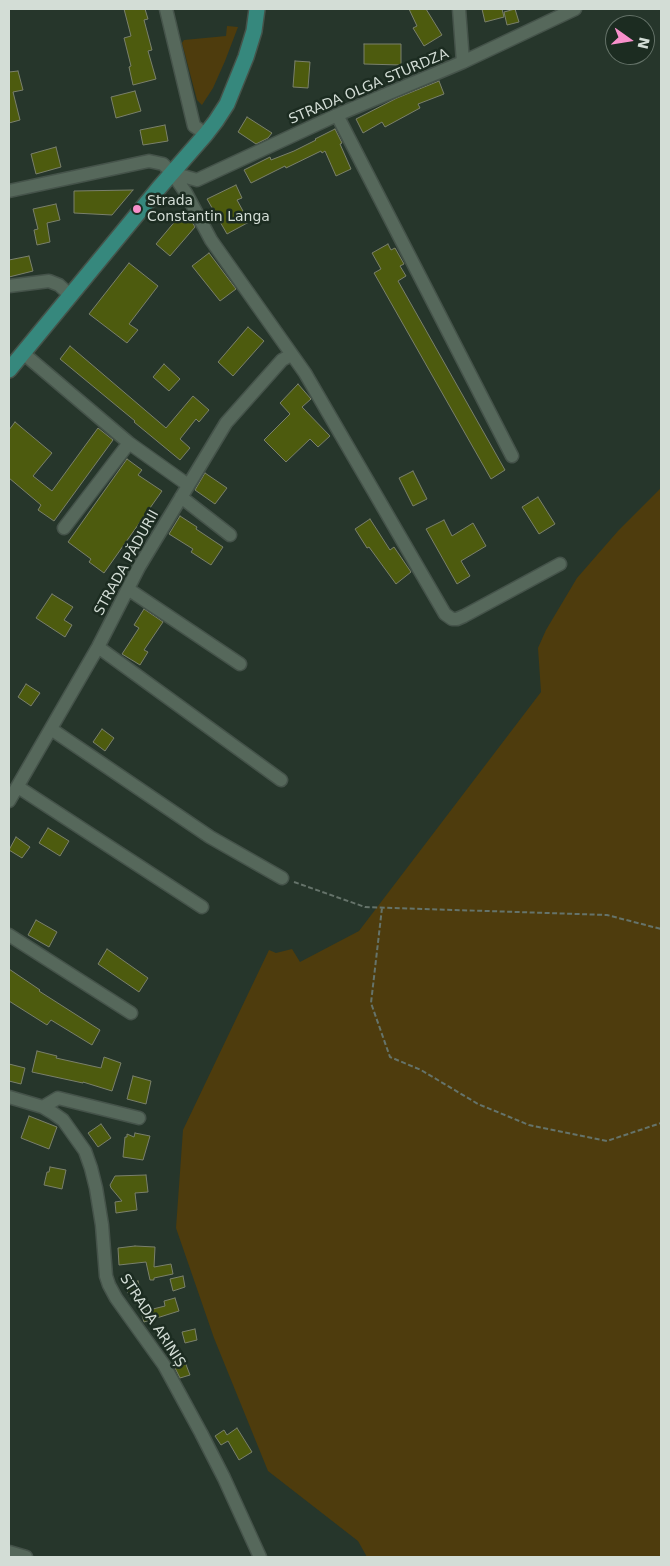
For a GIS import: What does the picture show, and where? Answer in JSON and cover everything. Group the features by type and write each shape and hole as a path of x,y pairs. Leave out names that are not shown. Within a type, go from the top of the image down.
{"main road":[{"path":"9,370 206,134 227,104 254,31 257,9"}],"street":[{"path":"166,9 194,126 206,134"},
{"path":"459,9 463,62"},
{"name":"STRADA OLGA STURDZA","path":"172,173 197,180 337,115 463,62 575,9"},
{"path":"337,115 512,456"},
{"path":"9,191 149,161 163,164 186,193 211,240 305,373 445,614 448,617 457,619 464,616 560,564"},
{"path":"9,286 49,281 59,285 70,295"},
{"path":"23,353 185,491 230,535"},
{"name":"STRADA PĂDURII","path":"9,801 98,647 139,567 226,423 282,360 291,355"},
{"path":"64,528 130,443"},
{"path":"128,588 240,664"},
{"path":"98,647 281,780"},
{"path":"51,729 210,837 282,878"},
{"path":"18,787 202,907"},
{"path":"9,934 131,1014"},
{"name":"STRADA ARINIȘ","path":"9,1097 44,1107 62,1120 85,1150 91,1168 100,1216 106,1276 109,1285 116,1298 164,1365 202,1433 260,1557"},
{"path":"44,1107 58,1098 139,1118"},
{"path":"9,1552 26,1557"}],"path":[{"path":"282,878 365,907 607,915 661,930"},
{"path":"382,908 371,1003 390,1057 421,1070 478,1104 529,1125 606,1141 661,1123"}],"shaded area":[{"path":"227,26 238,27 213,88 202,105 197,100 182,43 184,40 226,36"},
{"path":"661,488 661,1557 367,1557 358,1541 268,1471 214,1338 176,1228 183,1130 269,950 276,953 292,949 300,962 359,931 541,692 538,648 546,630 577,578 618,531"}],"building":[{"path":"124,9 145,9 148,19 144,20 152,50 148,51 156,79 133,85 129,67 131,66 124,38 131,36"},
{"path":"409,9 426,9 442,35 424,46 413,28 417,26"},
{"path":"482,9 502,9 504,17 485,22"},
{"path":"515,9 519,22 507,25 504,12"},
{"path":"364,44 401,44 401,65 364,64"},
{"path":"295,61 310,62 308,88 293,87"},
{"path":"18,71 23,90 13,92 20,120 9,123 9,72"},
{"path":"439,81 444,94 418,104 420,108 385,127 382,122 363,133 356,119 397,98"},
{"path":"135,91 141,111 116,118 111,97"},
{"path":"247,117 272,133 268,138 256,144 238,132"},
{"path":"165,125 168,141 143,145 140,130"},
{"path":"335,129 351,169 336,176 325,151 322,153 321,151 251,183 244,170 270,157 271,160 294,151"},
{"path":"56,147 61,167 36,174 31,154"},
{"path":"236,185 242,198 237,200 249,222 227,234 207,199"},
{"path":"133,190 112,215 74,213 74,191"},
{"path":"56,204 60,220 47,223 50,242 37,245 34,230 38,229 33,209"},
{"path":"182,213 191,220 195,227 170,256 156,244"},
{"path":"388,244 391,250 395,248 404,264 400,266 406,276 398,281 505,470 491,479 374,273 381,269 372,253"},
{"path":"209,253 236,289 220,301 192,266"},
{"path":"29,256 33,271 9,277 9,260"},
{"path":"129,263 158,286 129,324 138,330 127,343 89,314"},
{"path":"248,327 264,341 233,376 218,362"},
{"path":"70,346 166,428 193,396 209,410 199,422 196,419 180,439 190,448 180,460 60,359"},
{"path":"164,364 180,379 169,391 153,377"},
{"path":"298,384 311,399 302,407 330,436 318,447 310,439 286,462 264,440 290,414 280,403"},
{"path":"15,422 52,453 33,476 52,491 98,428 113,440 54,521 38,510 41,505 9,478 9,430"},
{"path":"127,459 142,470 138,475 162,491 104,573 89,562 91,559 68,542"},
{"path":"413,471 427,499 413,506 399,478"},
{"path":"205,473 227,488 215,504 195,490"},
{"path":"538,497 555,524 539,534 522,507"},
{"path":"180,516 223,547 211,565 191,552 193,549 169,534"},
{"path":"370,519 390,550 394,547 411,572 396,584 369,547 367,548 355,529"},
{"path":"444,520 452,536 473,523 486,546 461,561 470,576 457,584 426,529"},
{"path":"52,594 73,607 64,620 72,625 65,637 36,618"},
{"path":"144,609 163,622 144,650 148,652 140,665 122,654 139,628 134,625"},
{"path":"26,684 40,693 31,706 18,697"},
{"path":"102,729 114,738 105,751 93,742"},
{"path":"48,828 69,841 60,856 39,843"},
{"path":"16,837 30,847 22,858 9,850"},
{"path":"36,920 57,932 49,947 28,935"},
{"path":"107,949 148,978 139,992 98,964"},
{"path":"9,969 39,991 100,1030 92,1045 51,1020 47,1025 9,1001"},
{"path":"37,1051 57,1056 56,1058 101,1068 104,1057 121,1063 112,1091 83,1082 32,1072"},
{"path":"9,1064 25,1068 21,1084 9,1081"},
{"path":"133,1076 151,1081 146,1104 127,1099"},
{"path":"29,1116 57,1127 49,1149 21,1138"},
{"path":"101,1124 111,1138 98,1147 88,1133"},
{"path":"135,1133 150,1136 143,1160 123,1157 125,1137 127,1137 127,1134 134,1137"},
{"path":"50,1167 66,1170 62,1189 44,1185"},
{"path":"146,1175 148,1192 135,1193 137,1210 116,1213 115,1202 122,1201 110,1185 115,1176"},
{"path":"135,1246 155,1247 154,1267 171,1264 173,1274 150,1280 146,1262 119,1265 118,1248"},
{"path":"183,1276 185,1287 173,1291 170,1279"},
{"path":"138,1281 141,1293 129,1296 125,1284"},
{"path":"175,1298 179,1311 144,1322 141,1312 165,1306 164,1301"},
{"path":"195,1329 197,1340 185,1343 182,1332"},
{"path":"185,1362 190,1375 180,1378 174,1366"},
{"path":"237,1428 252,1452 239,1460 228,1441 221,1445 215,1436 224,1430 227,1435"}],"place":[{"name":"Strada Constantin Langa","path":"137,209"}]}
